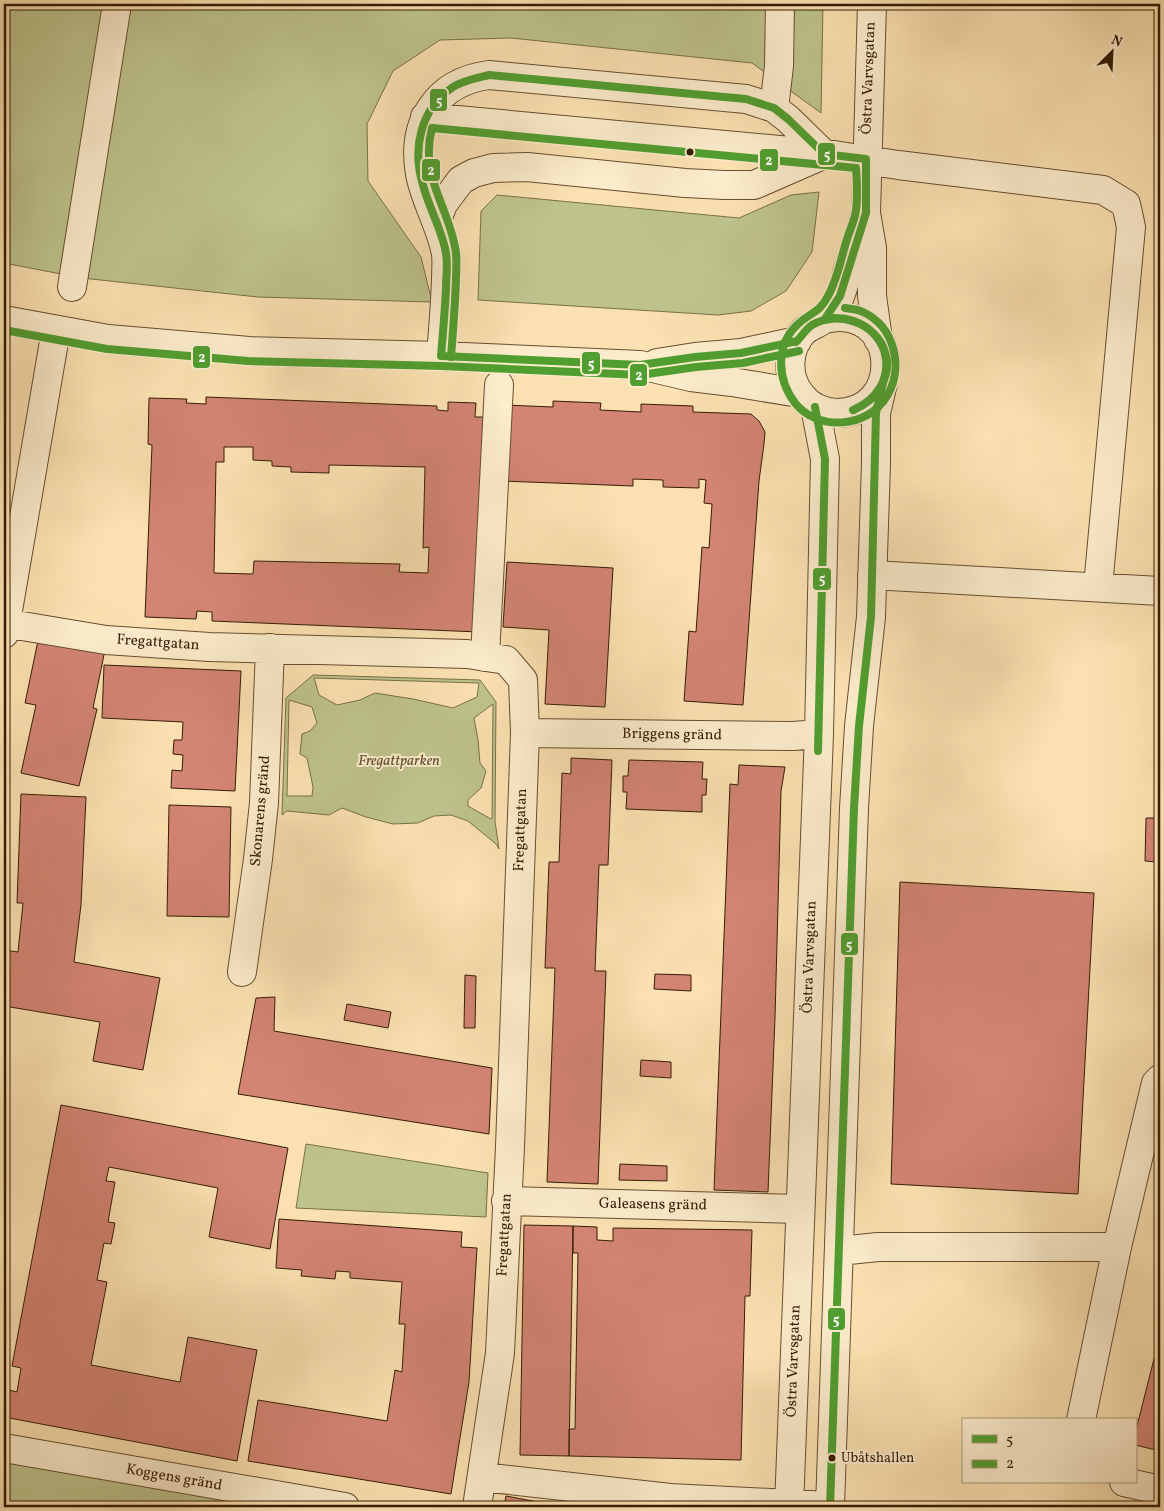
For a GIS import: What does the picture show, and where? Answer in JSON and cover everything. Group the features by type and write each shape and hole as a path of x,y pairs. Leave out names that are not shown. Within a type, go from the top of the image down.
{"street":[{"path":"72,287 117,4"},
{"path":"774,108 779,66 780,4"},
{"name":"Östra Varvsgatan","path":"872,4 866,159 866,213 872,248 872,296 878,339"},
{"path":"441,356 445,306 446,255 437,220 426,196 420,174 419,139 425,118 440,96 470,79 489,75 746,99 774,108 824,154"},
{"path":"425,118 866,159 1103,190 1126,204 1131,227 1098,587"},
{"path":"437,220 443,204 461,180 474,173 493,168 527,167 685,183 724,186 754,185 824,154"},
{"name":"Östra Varvsgatan","path":"825,319 840,296 866,213"},
{"path":"483,1477 670,1498 830,1507 854,808 859,726 871,617 876,414 887,368 885,352 878,339 868,327 855,320 840,317 825,319 811,326 797,341 793,350 790,370 794,383 807,400"},
{"path":"4,320 108,339 249,351 441,356 640,366 691,377 732,382 807,400 830,413 847,413 862,407 875,396 883,383"},
{"path":"4,627 56,330"},
{"path":"640,366 695,357 740,353 797,341"},
{"path":"485,657 499,385"},
{"name":"Östra Varvsgatan","path":"789,1506 799,1209 819,734 825,459 807,400"},
{"path":"872,575 1160,591"},
{"name":"Fregattgatan","path":"4,627 106,640 209,647 467,654 506,660 523,680 525,733 510,1146 500,1353 483,1477 477,1507"},
{"name":"Skonarens gränd","path":"242,972 264,803 270,648"},
{"name":"Briggens gränd","path":"525,733 793,736 819,734"},
{"path":"1081,1418 1117,1247 1156,1083 1160,1079"},
{"name":"Galeasens gränd","path":"506,1201 799,1209"},
{"path":"839,1251 878,1247 1117,1247"},
{"name":"Koggens gränd","path":"4,1448 345,1507"},
{"path":"1133,1484 1160,1490"}],"green space":[{"path":"4,4 823,4 821,113 752,63 511,38 440,40 393,71 367,124 368,181 421,257 432,302 258,297 82,278 4,263"},
{"path":"819,192 812,252 786,291 751,311 718,315 478,300 481,211 497,195 739,218 791,195"},
{"name":"Fregattparken","path":"313,675 480,680 496,702 495,821 499,849 496,844 468,821 451,815 434,816 418,823 393,824 342,808 329,815 287,811 282,815 286,698","holes":["314,678 479,683 477,697 453,708 375,693 360,700 337,705 319,695","289,700 312,707 317,723 310,731 302,734 300,754 307,758 313,787 312,796 287,796","493,704 492,819 468,806 468,800 481,788 486,771 480,763 474,718"]},
{"path":"306,1144 488,1173 486,1217 296,1208"},
{"path":"4,1458 310,1507 4,1507"}],"building":[{"path":"206,397 437,406 437,410 448,411 448,402 476,403 475,417 487,417 479,632 212,621 212,612 197,611 196,619 145,617 152,445 148,444 149,398 187,399 186,403 206,404","holes":["224,447 253,447 253,460 272,461 272,466 291,467 291,472 329,473 329,465 425,467 423,548 429,547 428,573 399,572 400,564 254,561 253,574 214,573 216,462 224,462"]},
{"path":"553,401 601,403 600,410 641,412 641,404 693,406 693,412 751,414 759,421 765,432 759,481 743,705 684,701 689,631 696,632 702,547 709,548 712,504 704,503 706,480 699,479 699,488 663,487 663,480 633,479 633,486 502,481 505,405 553,407"},
{"path":"507,562 613,568 605,707 545,704 549,630 503,627"},
{"path":"39,636 105,650 93,708 97,709 79,786 21,773 36,705 25,703"},
{"path":"104,665 241,671 235,791 171,788 172,770 182,771 183,755 173,754 174,740 182,740 183,722 102,718"},
{"path":"571,758 612,760 608,865 599,865 595,971 606,971 598,1184 547,1182 555,968 545,968 549,862 559,862 562,773 571,774"},
{"path":"629,760 703,762 702,779 707,779 706,795 702,795 702,812 626,809 627,792 623,792 623,776 628,776"},
{"path":"739,765 785,767 781,791 768,1192 714,1190 730,784 738,785"},
{"path":"21,794 86,797 81,905 74,962 160,978 143,1070 93,1061 100,1022 4,1006 4,950 18,952 23,903 17,903"},
{"path":"169,805 231,807 229,917 167,916"},
{"path":"1146,818 1158,818 1156,862 1145,861"},
{"path":"900,882 1094,893 1078,1194 891,1184"},
{"path":"655,974 691,975 691,991 654,989"},
{"path":"465,975 476,976 475,1028 464,1028"},
{"path":"275,997 274,1031 492,1068 489,1134 238,1094 256,998"},
{"path":"347,1004 391,1012 388,1028 344,1020"},
{"path":"641,1060 671,1062 671,1078 640,1076"},
{"path":"61,1105 288,1148 270,1249 209,1237 218,1188 109,1167 106,1181 115,1182 108,1222 115,1223 111,1244 104,1243 97,1280 107,1282 91,1365 180,1382 188,1337 257,1350 237,1461 4,1417 9,1390 17,1392 21,1368 12,1366"},
{"path":"620,1164 667,1166 667,1181 619,1180"},
{"path":"279,1219 462,1232 461,1247 477,1248 469,1382 451,1494 248,1461 258,1400 387,1421 395,1370 402,1372 405,1324 399,1324 402,1282 350,1278 350,1272 336,1271 335,1279 301,1276 302,1270 276,1268"},
{"path":"524,1225 573,1226 569,1456 520,1455"},
{"path":"573,1226 597,1227 597,1240 613,1241 613,1228 752,1230 750,1296 745,1296 741,1460 569,1456 569,1429 575,1429 578,1253 573,1253"},
{"path":"1160,1335 1160,1451 1136,1445 1136,1430"},
{"path":"506,1496 565,1507 504,1507"}],"transit line":[{"name":"5","path":"797,341 741,353 640,365 441,356 447,257 442,236 423,185 418,158 419,144 426,118 442,96 453,87 489,75 746,99 774,108 824,154 866,159 866,213 840,296 825,319"},
{"name":"2","path":"451,357 456,256 453,237 432,178 429,163 432,128 856,168 857,205 854,221 834,282 825,302 802,320 791,332 782,352 782,373 789,394 795,403 816,419 829,422 856,420 868,415 879,407 887,396 895,373 893,349 883,328 863,312 845,308"},
{"name":"5","path":"825,319 840,318 854,321 866,327 876,336 883,347 886,360 885,374 880,388 872,398 854,410"},
{"name":"5","path":"796,342 812,325 833,319 844,319 854,322 865,326 873,333 885,352 887,370 881,387 869,401 853,410"},
{"name":"2","path":"4,330 107,349 248,361 441,366 640,375 743,363 799,351"},
{"name":"5","path":"830,1507 854,808 859,726 871,617 876,413 883,383"},
{"name":"5","path":"815,407 825,459 818,751"}],"place":[{"name":"Ubåtshallen","path":"832,1458"}]}
